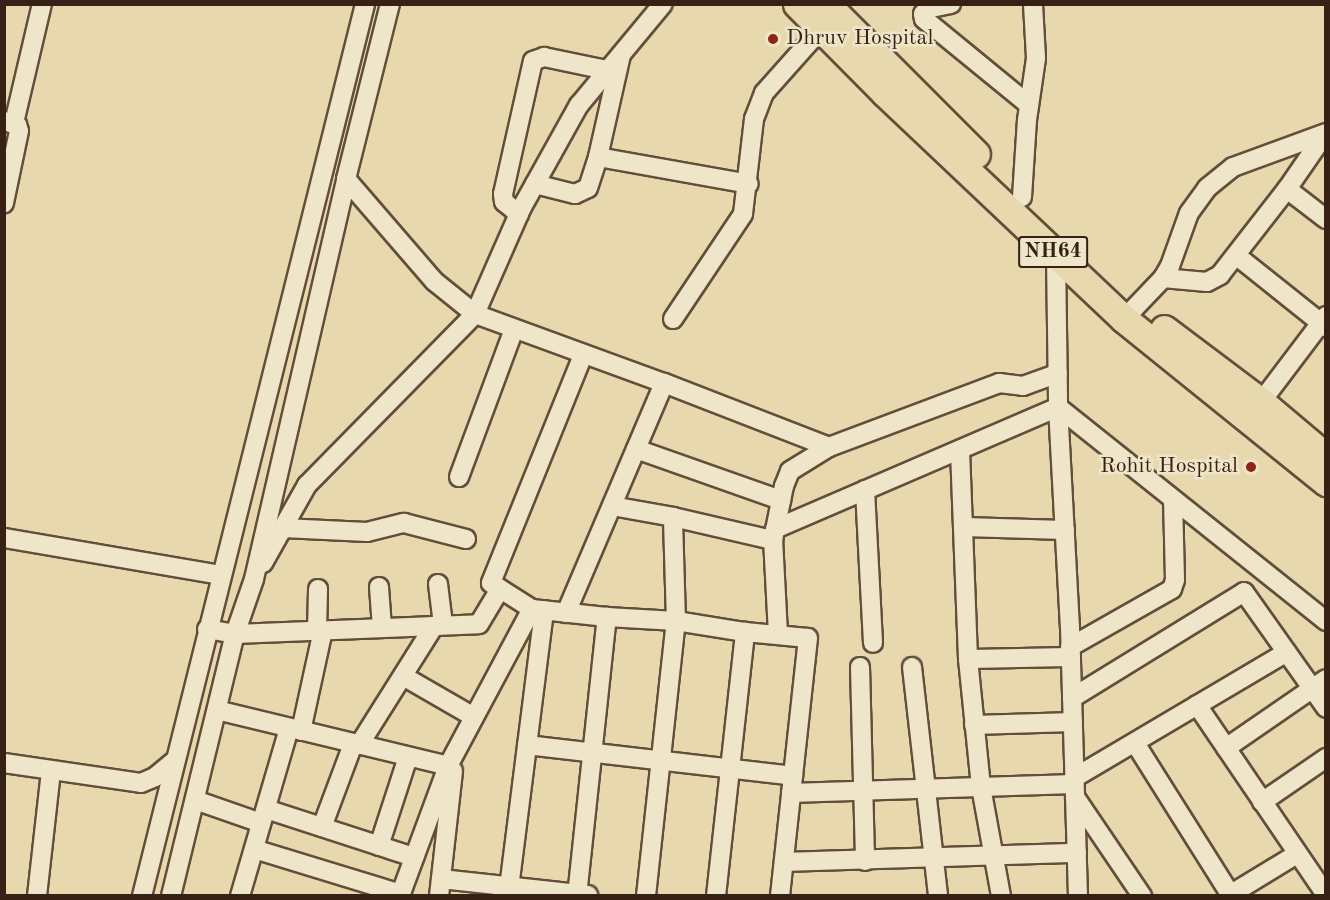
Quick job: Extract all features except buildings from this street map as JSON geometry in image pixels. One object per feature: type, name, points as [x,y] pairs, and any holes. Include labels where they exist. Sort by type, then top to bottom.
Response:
[{"type":"main road","name":"NH64","points":[[797,4],[824,17],[897,77],[1022,198],[1129,313],[1261,402],[1326,457]]},
{"type":"main road","name":"NH64","points":[[824,17],[1056,256],[1129,313],[1326,482]]},
{"type":"street","points":[[4,204],[19,135],[19,128],[9,122],[42,4]]},
{"type":"street","points":[[142,896],[220,575],[366,4]]},
{"type":"street","points":[[171,896],[235,634],[254,579],[346,179],[390,4]]},
{"type":"street","points":[[254,579],[306,485],[475,314],[519,214],[579,105],[663,4]]},
{"type":"street","points":[[951,4],[931,8],[923,14],[924,19],[1029,105]]},
{"type":"street","points":[[1022,198],[1029,105],[1036,58],[1032,4]]},
{"type":"street","points":[[674,319],[739,222],[749,184],[754,119],[764,93],[824,17]]},
{"type":"street","points":[[535,184],[570,193],[584,191],[590,182],[598,157],[621,53]]},
{"type":"street","points":[[519,214],[504,202],[503,194],[533,61],[544,57],[606,70]]},
{"type":"street","points":[[1163,278],[1214,280],[1237,256],[1325,134]]},
{"type":"street","points":[[1129,313],[1163,278],[1170,266],[1189,213],[1207,188],[1233,167],[1325,134]]},
{"type":"street","points":[[598,157],[749,184]]},
{"type":"street","points":[[346,179],[434,281],[475,314],[664,383],[829,447]]},
{"type":"street","points":[[1287,189],[1326,219]]},
{"type":"street","points":[[1056,256],[1058,407],[1071,652],[1078,896]]},
{"type":"street","points":[[1237,256],[1324,322],[1261,402]]},
{"type":"street","points":[[459,477],[514,329]]},
{"type":"street","points":[[584,355],[491,583],[538,610],[676,621],[745,632],[808,638],[780,896]]},
{"type":"street","points":[[778,634],[774,534],[790,471],[829,447],[999,383],[1023,387],[1058,373]]},
{"type":"street","points":[[566,613],[664,383]]},
{"type":"street","points":[[612,506],[774,534],[865,490],[1058,407]]},
{"type":"street","points":[[1058,407],[1326,621]]},
{"type":"street","points":[[636,449],[781,500]]},
{"type":"street","points":[[960,450],[968,659],[974,725],[981,787],[1001,896]]},
{"type":"street","points":[[865,490],[873,643]]},
{"type":"street","points":[[968,659],[1071,652],[1172,589],[1174,580],[1173,500]]},
{"type":"street","points":[[646,896],[676,621],[673,517]]},
{"type":"street","points":[[283,528],[367,532],[404,523],[466,539]]},
{"type":"street","points":[[964,527],[1065,530]]},
{"type":"street","points":[[7,543],[220,575]]},
{"type":"street","points":[[322,827],[356,744],[439,626],[438,584]]},
{"type":"street","points":[[379,587],[382,628]]},
{"type":"street","points":[[240,896],[264,816],[295,730],[320,630],[318,589]]},
{"type":"street","points":[[207,628],[235,634],[479,624],[500,589]]},
{"type":"street","points":[[1072,698],[1242,592],[1248,593],[1287,652],[1319,683],[1326,708]]},
{"type":"street","points":[[254,849],[401,895],[452,759],[474,717],[538,610]]},
{"type":"street","points":[[509,891],[527,745],[538,610]]},
{"type":"street","points":[[452,759],[440,887],[581,895],[592,753],[607,617]]},
{"type":"street","points":[[716,896],[745,632]]},
{"type":"street","points":[[527,745],[730,769],[792,784],[863,791],[1074,786],[1135,743],[1287,652]]},
{"type":"street","points":[[860,667],[865,861]]},
{"type":"street","points":[[912,667],[938,896]]},
{"type":"street","points":[[403,676],[474,717]]},
{"type":"street","points":[[1226,748],[1319,683]]},
{"type":"street","points":[[1197,705],[1297,854],[1319,870],[1326,895]]},
{"type":"street","points":[[217,710],[408,757],[452,759]]},
{"type":"street","points":[[974,725],[1072,722]]},
{"type":"street","points":[[1135,743],[1234,894],[1297,854]]},
{"type":"street","points":[[379,846],[408,757]]},
{"type":"street","points":[[1262,802],[1326,758]]},
{"type":"street","points":[[4,763],[141,783],[155,777],[175,760]]},
{"type":"street","points":[[37,896],[51,771]]},
{"type":"street","points":[[1074,786],[1142,896]]},
{"type":"street","points":[[195,800],[322,827],[414,857]]},
{"type":"street","points":[[784,862],[1077,853]]},
{"type":"place","name":"Dhruv Hospital","points":[[773,39]]},
{"type":"place","name":"Rohit Hospital","points":[[1251,467]]}]
